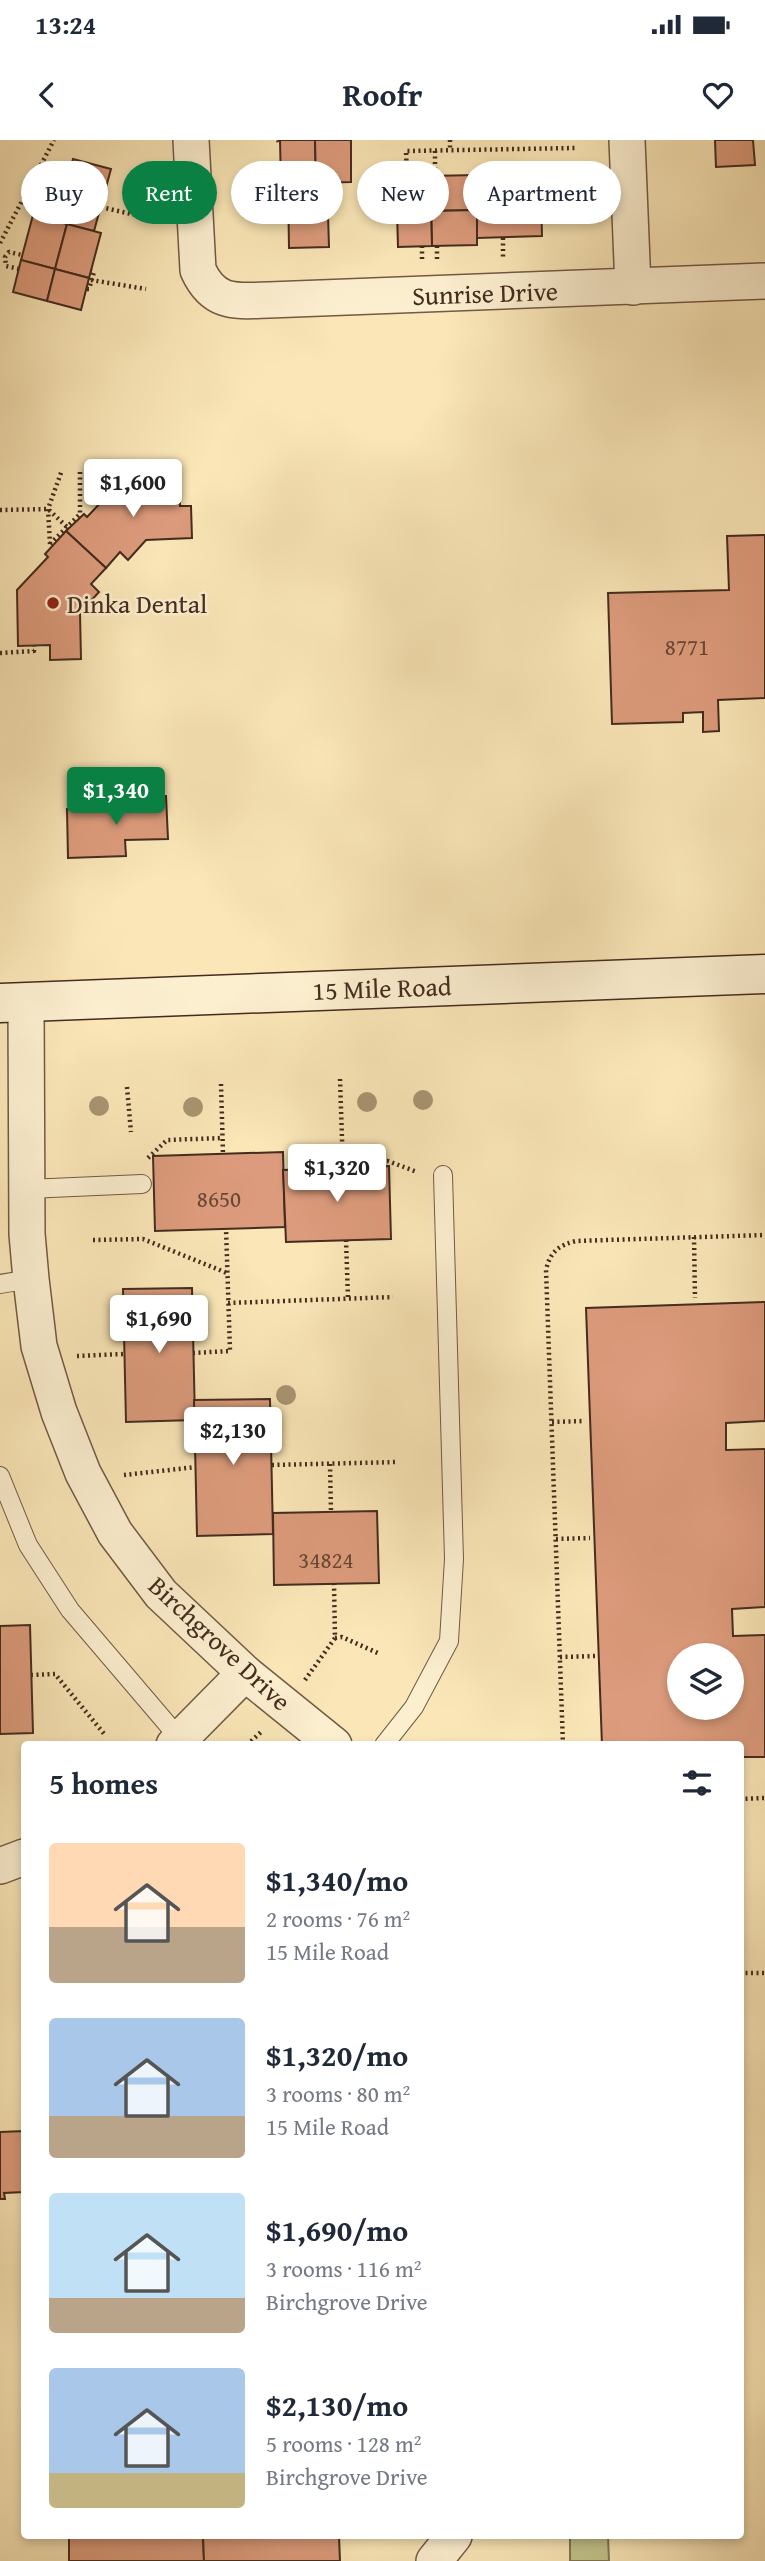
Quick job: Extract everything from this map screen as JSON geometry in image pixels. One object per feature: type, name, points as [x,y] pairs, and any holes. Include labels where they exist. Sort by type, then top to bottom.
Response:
[{"type":"main road","name":"15 Mile Road","points":[[13,1003],[765,974]]},
{"type":"street","name":"Sunrise Drive","points":[[191,140],[198,270],[209,289],[226,300],[765,281]]},
{"type":"street","points":[[627,140],[633,287]]},
{"type":"street","name":"Birchgrove Drive","points":[[13,1003],[28,1189],[27,1234],[15,1282],[83,1474],[115,1533],[161,1594],[245,1673],[329,1741]]},
{"type":"street","points":[[178,1741],[245,1673]]},
{"type":"street","points":[[0,1866],[21,1858]]},
{"type":"street","points":[[435,2561],[452,2539]]},
{"type":"lane","points":[[387,1741],[414,1707],[449,1641],[454,1559],[434,1175]]},
{"type":"lane","points":[[28,1189],[142,1185]]},
{"type":"lane","points":[[0,1476],[28,1545],[70,1610],[176,1741]]},
{"type":"path","points":[[0,243],[54,140]]},
{"type":"path","points":[[450,140],[450,150]]},
{"type":"path","points":[[406,161],[406,151],[575,148]]},
{"type":"path","points":[[435,151],[435,161]]},
{"type":"path","points":[[19,269],[6,266],[3,257],[9,252],[22,256]]},
{"type":"path","points":[[87,289],[94,272],[91,271]]},
{"type":"path","points":[[92,280],[146,289]]},
{"type":"path","points":[[62,470],[48,509],[51,545],[80,514],[80,469]]},
{"type":"path","points":[[0,510],[48,509],[67,527]]},
{"type":"path","points":[[0,653],[34,652],[34,646]]},
{"type":"path","points":[[340,1079],[343,1168]]},
{"type":"path","points":[[221,1084],[223,1154]]},
{"type":"path","points":[[127,1087],[131,1132]]},
{"type":"path","points":[[146,1160],[167,1140],[223,1138]]},
{"type":"path","points":[[343,1160],[388,1161],[434,1175]]},
{"type":"path","points":[[193,1353],[230,1351],[226,1229]]},
{"type":"path","points":[[563,1741],[546,1270],[553,1252],[563,1244],[576,1241],[765,1235]]},
{"type":"path","points":[[694,1237],[695,1298]]},
{"type":"path","points":[[93,1240],[143,1239],[227,1273]]},
{"type":"path","points":[[346,1240],[348,1298]]},
{"type":"path","points":[[228,1303],[393,1297]]},
{"type":"path","points":[[77,1356],[124,1354]]},
{"type":"path","points":[[552,1422],[585,1421]]},
{"type":"path","points":[[272,1465],[398,1462]]},
{"type":"path","points":[[330,1464],[331,1512]]},
{"type":"path","points":[[122,1475],[196,1467]]},
{"type":"path","points":[[556,1539],[590,1538]]},
{"type":"path","points":[[298,1689],[335,1638],[334,1584]]},
{"type":"path","points":[[335,1638],[342,1637],[380,1654]]},
{"type":"path","points":[[560,1657],[596,1656]]},
{"type":"path","points":[[31,1675],[55,1674],[105,1735]]},
{"type":"path","points":[[744,1799],[765,1798]]},
{"type":"path","points":[[744,1973],[765,1973]]},
{"type":"green space","points":[[570,2539],[608,2539],[609,2561],[570,2561]]},
{"type":"building","points":[[280,140],[315,140],[315,161],[280,161]]},
{"type":"building","points":[[315,140],[351,140],[351,182],[343,182],[343,161],[315,161]]},
{"type":"building","points":[[715,140],[753,140],[755,165],[716,167]]},
{"type":"building","points":[[463,175],[463,210],[449,211],[449,176]]},
{"type":"building","points":[[463,210],[463,224],[477,224],[477,245],[432,246],[431,224],[449,224],[449,211]]},
{"type":"building","points":[[31,224],[67,224],[55,269],[21,260]]},
{"type":"building","points":[[64,224],[96,224],[94,231]]},
{"type":"building","points":[[67,224],[101,233],[89,278],[55,269]]},
{"type":"building","points":[[289,224],[328,224],[329,247],[289,248]]},
{"type":"building","points":[[397,224],[431,224],[432,246],[398,247]]},
{"type":"building","points":[[477,224],[542,224],[542,236],[477,238]]},
{"type":"building","points":[[21,260],[55,269],[47,301],[13,292]]},
{"type":"building","points":[[55,269],[89,278],[81,310],[47,301]]},
{"type":"building","points":[[178,478],[180,506],[191,506],[192,538],[146,540],[128,560],[120,552],[106,568],[66,531],[84,514],[87,517],[123,479]]},
{"type":"building","name":"Dinka Dental","points":[[66,531],[106,568],[91,584],[99,592],[80,613],[81,659],[50,660],[50,645],[18,646],[17,590],[48,557],[45,554]]},
{"type":"building","points":[[765,535],[765,698],[718,700],[719,731],[703,732],[703,712],[683,713],[683,722],[612,724],[608,593],[729,590],[727,536]]},
{"type":"building","points":[[166,796],[168,839],[125,840],[126,856],[68,858],[67,809],[121,807],[121,797]]},
{"type":"building","points":[[283,1152],[285,1227],[155,1231],[153,1156]]},
{"type":"building","points":[[389,1166],[391,1239],[286,1242],[283,1170]]},
{"type":"building","points":[[192,1288],[195,1420],[126,1422],[123,1289]]},
{"type":"building","points":[[765,1302],[765,1421],[726,1423],[726,1450],[765,1449],[765,1607],[732,1609],[733,1636],[765,1635],[765,1757],[744,1757],[744,1741],[602,1741],[586,1308]]},
{"type":"building","points":[[270,1399],[273,1534],[197,1536],[194,1400]]},
{"type":"building","points":[[377,1511],[379,1583],[274,1585],[273,1513]]},
{"type":"building","points":[[30,1625],[33,1733],[0,1734],[0,1626]]},
{"type":"building","points":[[21,2131],[21,2192],[4,2193],[5,2199],[0,2199],[0,2132]]},
{"type":"building","points":[[69,2539],[203,2539],[204,2561],[69,2561]]},
{"type":"building","points":[[203,2539],[339,2539],[340,2561],[204,2561]]},
{"type":"place","name":"Dinka Dental","points":[[53,603]]}]
